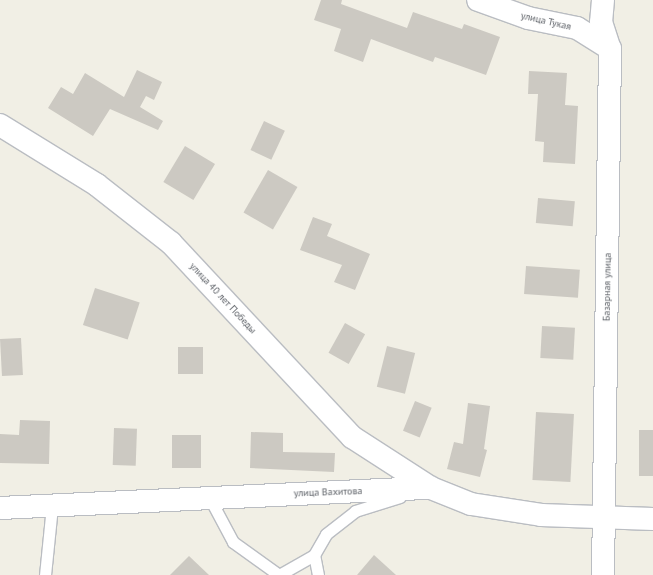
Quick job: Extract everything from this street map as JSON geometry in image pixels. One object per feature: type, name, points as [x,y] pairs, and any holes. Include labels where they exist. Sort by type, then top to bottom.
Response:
[{"type":"street","name":"улица Тукая","points":[[478,0],[528,18],[577,28],[610,49]]},
{"type":"street","name":"Базарная улица","points":[[602,0],[601,22],[610,49],[603,575]]},
{"type":"street","name":"улица 40 лет Победы","points":[[0,125],[97,185],[172,243],[352,437],[431,488]]},
{"type":"street","name":"улица Вахитова","points":[[0,508],[208,497],[431,488],[471,504],[541,515],[653,519]]},
{"type":"lane","points":[[208,497],[233,542],[279,575],[314,556],[326,534],[355,511],[431,488]]},
{"type":"lane","points":[[45,575],[52,506]]},
{"type":"lane","points":[[314,556],[318,575]]},
{"type":"building","points":[[321,0],[342,0],[341,4],[407,28],[413,12],[462,29],[464,24],[500,37],[486,75],[435,57],[433,62],[371,39],[363,62],[334,51],[341,29],[314,20]]},
{"type":"building","points":[[137,70],[162,82],[154,100],[146,96],[140,107],[163,121],[158,130],[110,109],[93,136],[48,108],[61,87],[73,94],[85,73],[124,97]]},
{"type":"building","points":[[529,71],[567,73],[565,105],[578,106],[575,164],[543,162],[544,142],[535,141],[538,94],[528,94]]},
{"type":"building","points":[[264,121],[285,131],[271,160],[250,150]]},
{"type":"building","points":[[185,146],[215,164],[193,200],[163,182]]},
{"type":"building","points":[[268,170],[297,187],[273,229],[244,212]]},
{"type":"building","points":[[538,198],[575,201],[573,226],[536,223]]},
{"type":"building","points":[[313,217],[332,224],[327,236],[370,254],[355,290],[334,282],[342,265],[300,250]]},
{"type":"building","points":[[526,266],[580,270],[578,298],[524,294]]},
{"type":"building","points":[[95,288],[140,303],[128,340],[83,325]]},
{"type":"building","points":[[345,323],[365,334],[349,364],[329,353]]},
{"type":"building","points":[[542,326],[575,328],[573,360],[540,358]]},
{"type":"building","points":[[21,338],[23,375],[2,376],[0,339]]},
{"type":"building","points":[[387,346],[415,353],[405,394],[377,387]]},
{"type":"building","points":[[178,347],[203,347],[203,374],[178,374]]},
{"type":"building","points":[[415,401],[432,408],[420,437],[403,431]]},
{"type":"building","points":[[468,403],[490,406],[484,449],[487,450],[480,477],[447,469],[454,442],[463,444]]},
{"type":"building","points":[[536,412],[574,414],[570,482],[532,480]]},
{"type":"building","points":[[20,420],[50,421],[49,464],[0,463],[0,434],[19,435]]},
{"type":"building","points":[[114,428],[137,429],[136,466],[113,465]]},
{"type":"building","points":[[639,430],[653,430],[653,476],[639,476]]},
{"type":"building","points":[[251,432],[283,433],[283,452],[335,453],[334,472],[250,468]]},
{"type":"building","points":[[172,435],[201,435],[201,468],[172,468]]},
{"type":"building","points":[[374,555],[396,575],[357,575]]},
{"type":"building","points":[[189,556],[209,575],[170,575]]}]
